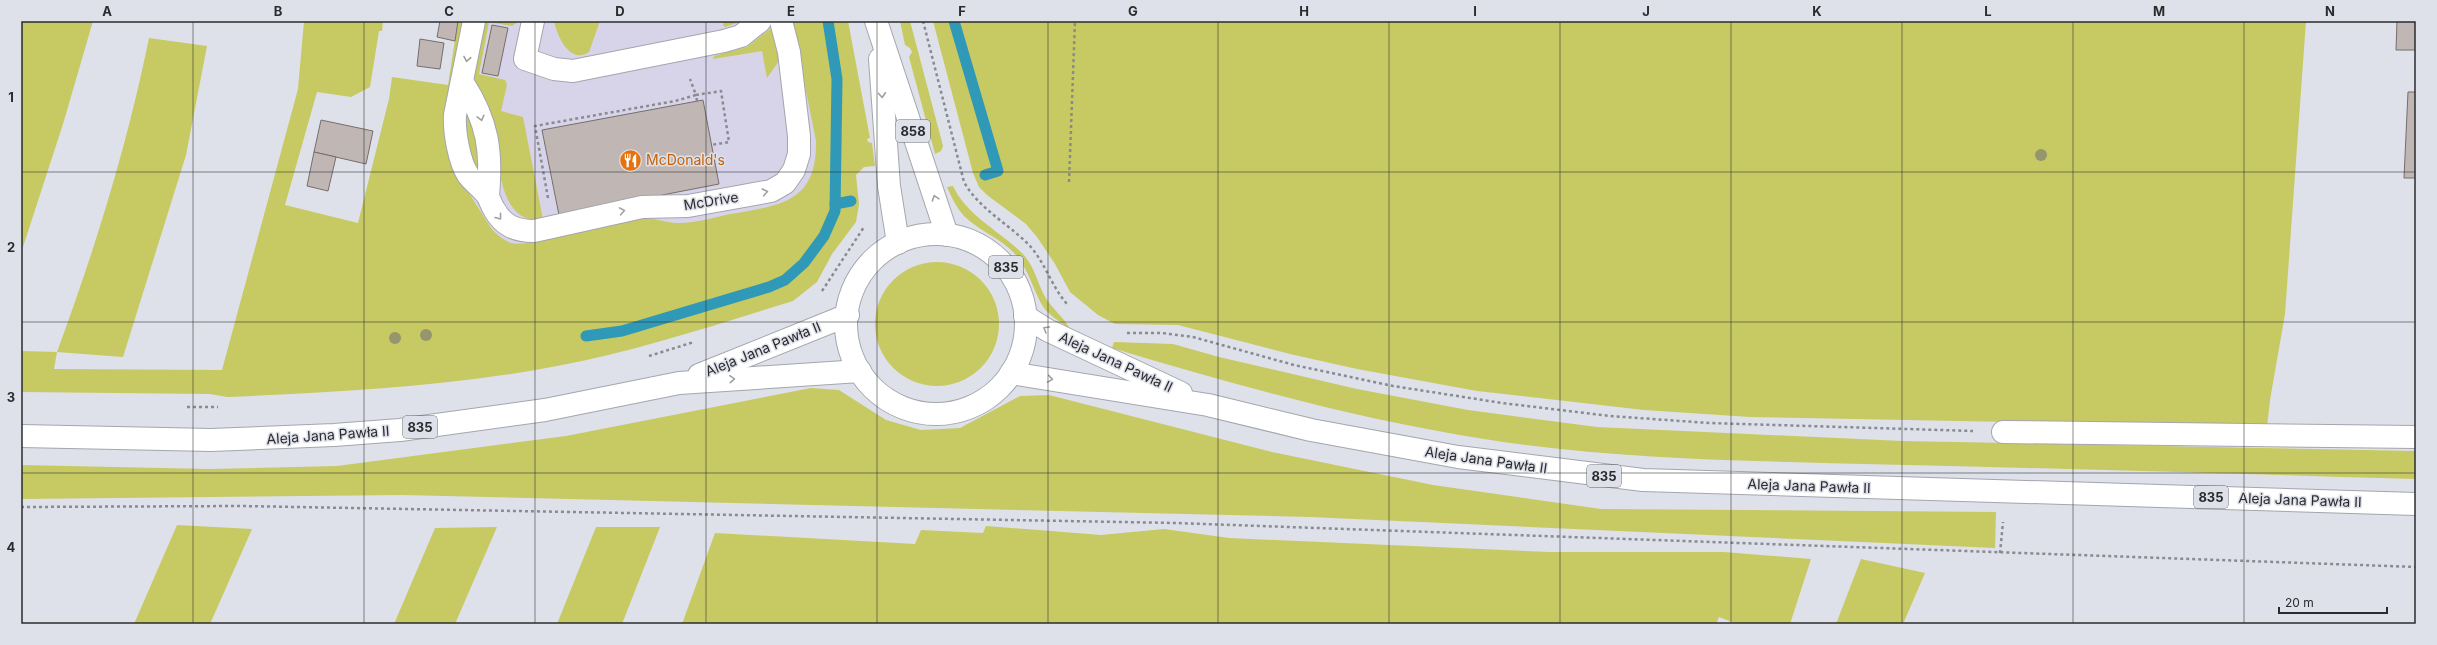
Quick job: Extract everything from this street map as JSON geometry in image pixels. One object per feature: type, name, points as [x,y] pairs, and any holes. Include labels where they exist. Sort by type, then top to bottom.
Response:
[{"type":"main road","name":"McDrive","points":[[474,21],[463,83],[479,109],[490,156],[488,196],[500,219],[509,227],[521,231],[534,231],[642,207],[688,206],[771,191],[785,183],[794,170],[799,154],[799,136],[789,52],[781,21]]},
{"type":"main road","points":[[533,21],[526,58],[554,69],[573,72],[673,50],[724,41],[741,36],[760,21]]},
{"type":"main road","name":"858","points":[[876,25],[947,235]]},
{"type":"main road","name":"858","points":[[876,25],[889,186],[898,243]]},
{"type":"main road","name":"835","points":[[927,235],[947,235],[979,245],[1005,266],[1021,294],[1026,316],[1023,346],[1011,373],[986,399],[964,409],[941,414],[917,412],[895,404],[875,390],[860,371],[849,344],[848,315],[850,302],[860,278],[876,258],[898,243],[927,235]]},
{"type":"main road","name":"Aleja Jana Pawła II","points":[[679,383],[848,315]]},
{"type":"main road","name":"Aleja Jana Pawła II","points":[[1026,316],[1047,330],[1110,361],[1208,404]]},
{"type":"main road","name":"Aleja Jana Pawła II","points":[[21,436],[211,440],[334,435],[400,430],[545,410],[679,383],[860,371]]},
{"type":"main road","name":"Aleja Jana Pawła II","points":[[1011,373],[1208,404],[1311,430],[1451,456],[1643,480],[2416,504]]},
{"type":"main road","points":[[2003,432],[2416,437]]},
{"type":"path","points":[[923,21],[964,182],[978,202],[1014,231],[1033,251],[1043,263],[1061,297],[1074,310]]},
{"type":"path","points":[[1069,182],[1075,21]]},
{"type":"path","points":[[673,50],[675,63],[693,83],[697,101]]},
{"type":"path","points":[[553,226],[535,126],[674,101],[720,91],[729,142],[712,145]]},
{"type":"path","points":[[820,293],[860,235],[867,220]]},
{"type":"path","points":[[1125,333],[1162,333],[1193,336],[1294,364],[1393,386],[1502,403],[1610,416],[1709,423],[2003,432]]},
{"type":"path","points":[[643,358],[699,341]]},
{"type":"path","points":[[212,407],[226,407]]},
{"type":"path","points":[[21,507],[242,506],[1168,523],[2416,567]]},
{"type":"shaded area","points":[[21,21],[93,21],[63,124],[21,253]]},
{"type":"shaded area","points":[[304,21],[383,21],[382,31],[379,31],[370,87],[351,97],[317,92],[285,205],[358,223],[389,99],[392,77],[448,85],[458,21],[464,21],[462,182],[491,228],[500,237],[508,242],[520,244],[553,239],[637,218],[649,218],[675,223],[699,221],[765,208],[792,197],[802,189],[810,177],[815,162],[816,141],[792,21],[848,21],[870,138],[867,139],[868,142],[872,143],[875,166],[864,167],[856,175],[859,204],[856,222],[832,254],[817,282],[793,301],[646,345],[587,360],[475,379],[351,391],[227,397],[210,394],[21,392],[21,351],[57,352],[54,369],[222,370],[298,89]]},
{"type":"shaded area","points":[[458,21],[804,21],[828,165],[813,205],[626,270],[417,231],[443,121]]},
{"type":"shaded area","points":[[484,21],[519,21],[512,26],[489,22],[479,74],[505,80],[507,85],[501,111],[523,117],[543,219],[527,218],[516,211],[508,199],[502,183],[491,117],[477,88],[474,78],[475,57]]},
{"type":"shaded area","points":[[554,21],[600,21],[589,52],[582,55],[576,55],[570,52],[561,40]]},
{"type":"shaded area","points":[[724,21],[742,21],[725,27],[723,25]]},
{"type":"shaded area","points":[[900,21],[910,21],[943,146],[941,151],[935,154],[909,57],[912,52],[910,48],[905,45]]},
{"type":"shaded area","points":[[933,21],[2306,21],[2285,314],[2270,400],[2267,427],[1750,417],[1644,410],[1477,391],[1357,369],[1290,354],[1178,325],[1115,324],[1098,315],[1070,292],[1055,264],[1037,237],[1026,224],[987,195],[979,187],[973,173]]},
{"type":"shaded area","points":[[770,29],[777,38],[779,61],[767,78],[762,51],[713,59],[714,56],[747,47]]},
{"type":"shaded area","points":[[149,38],[207,46],[186,155],[123,357],[57,352],[109,197],[131,118]]},
{"type":"shaded area","points":[[468,110],[482,160],[478,172],[472,162],[464,117]]},
{"type":"shaded area","points":[[953,186],[959,197],[975,215],[1023,254],[1033,269],[1047,300],[1070,329],[1053,317],[1044,308],[1028,274],[1015,254],[1003,243],[976,226],[961,213],[947,187]]},
{"type":"shaded area","points":[[937,262],[961,267],[981,280],[994,300],[999,324],[994,348],[981,368],[961,381],[937,386],[913,381],[893,368],[880,348],[875,324],[880,300],[893,280],[913,267]]},
{"type":"shaded area","points":[[1114,342],[1173,344],[1219,357],[1357,389],[1468,410],[1597,427],[1902,441],[2416,451],[2416,479],[1748,461],[1589,452],[1484,439],[1390,422],[1296,400],[1204,375],[1112,348]]},
{"type":"shaded area","points":[[811,388],[839,390],[886,420],[921,430],[960,428],[1020,396],[1049,395],[1272,452],[1433,485],[1601,509],[1996,512],[1995,548],[1310,517],[402,495],[21,499],[21,465],[209,469],[337,466],[566,436]]},
{"type":"shaded area","points":[[177,525],[252,529],[210,624],[134,624]]},
{"type":"shaded area","points":[[986,526],[1101,535],[1164,529],[1229,538],[1549,552],[1724,552],[1811,559],[1790,624],[1737,624],[1719,617],[1716,624],[682,624],[715,533],[915,544],[921,530],[983,533]]},
{"type":"shaded area","points":[[497,527],[455,624],[394,624],[435,528]]},
{"type":"shaded area","points":[[596,527],[660,527],[622,624],[557,624]]},
{"type":"shaded area","points":[[1861,559],[1925,573],[1903,624],[1836,624]]},
{"type":"building","points":[[440,21],[458,21],[455,41],[437,37]]},
{"type":"building","points":[[2397,21],[2416,21],[2416,50],[2396,50]]},
{"type":"building","points":[[492,25],[508,28],[498,76],[482,73]]},
{"type":"building","points":[[420,39],[444,43],[440,69],[417,66]]},
{"type":"building","points":[[2408,92],[2416,92],[2416,178],[2404,178]]},
{"type":"building","name":"McDonald's","points":[[703,100],[719,184],[559,215],[542,130]]},
{"type":"building","points":[[321,120],[373,131],[366,164],[314,152]]},
{"type":"building","points":[[314,152],[336,157],[328,191],[307,186]]},
{"type":"waterway","points":[[586,336],[622,331],[769,287],[785,280],[804,263],[824,236],[835,211],[837,79],[828,21]]},
{"type":"waterway","points":[[954,21],[998,171],[985,175]]},
{"type":"waterway","points":[[835,204],[851,201]]},
{"type":"place","name":"McDonald's","points":[[631,160]]}]
